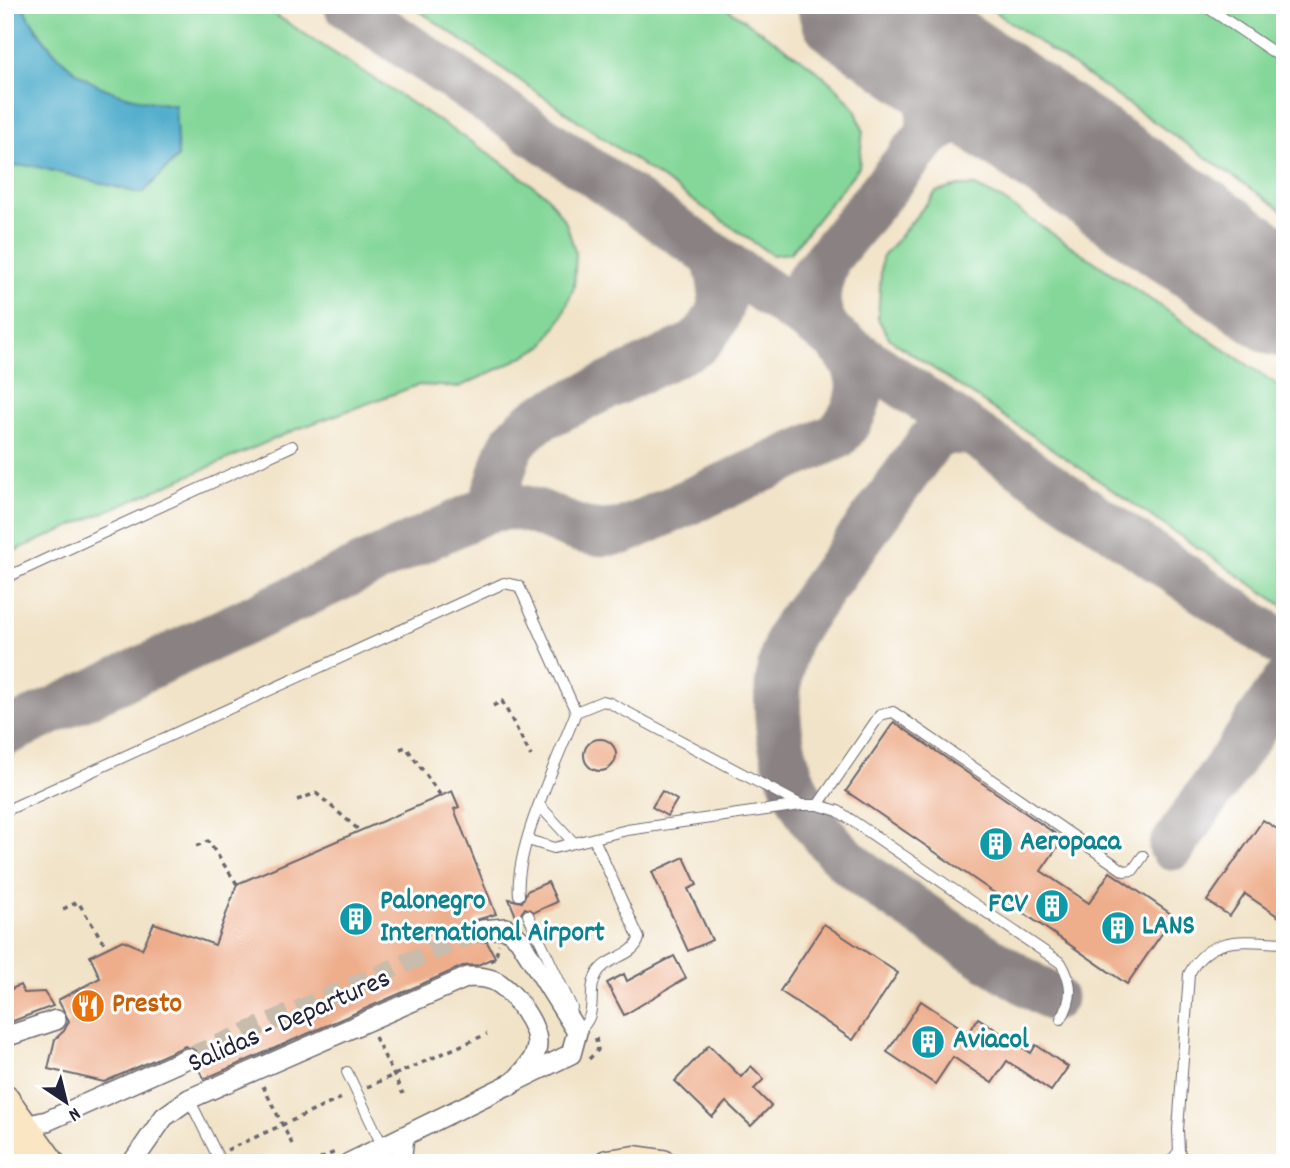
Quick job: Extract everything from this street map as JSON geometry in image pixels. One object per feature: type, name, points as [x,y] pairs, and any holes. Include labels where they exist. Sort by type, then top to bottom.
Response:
[{"type":"street","points":[[346,1155],[383,1147],[564,1060],[575,1047],[577,1032],[519,939],[514,926],[482,930]]},
{"type":"street","name":"Salidas - Departures","points":[[132,1163],[163,1117],[189,1099],[468,977],[490,979],[509,992],[536,1034],[535,1054],[511,1085]]},
{"type":"street","points":[[5,1037],[56,1020]]},
{"type":"street","points":[[15,1129],[47,1121],[190,1057]]},
{"type":"street","points":[[5,1098],[28,1163]]},
{"type":"street","points":[[15,1129],[52,1163]]},
{"type":"street","points":[[150,1163],[152,1132]]},
{"type":"street","points":[[401,1163],[404,1137]]},
{"type":"street","points":[[607,1163],[635,1159],[663,1163]]},
{"type":"lane","points":[[1204,5],[1285,60]]},
{"type":"lane","points":[[5,578],[292,446]]},
{"type":"lane","points":[[5,811],[504,583],[519,586],[576,712],[528,840],[518,880],[519,895]]},
{"type":"lane","points":[[576,712],[603,701],[610,703],[801,805]]},
{"type":"lane","points":[[818,805],[880,715],[893,712],[1124,871],[1133,870],[1143,856]]},
{"type":"lane","points":[[528,840],[554,848],[655,826],[801,805],[818,805],[838,811],[1061,963],[1071,988],[1068,1008],[1061,1019]]},
{"type":"lane","points":[[540,806],[574,844]]},
{"type":"lane","points":[[577,1032],[591,1017],[594,981],[600,969],[635,947],[639,938],[594,839]]},
{"type":"lane","points":[[1184,1163],[1179,1151],[1187,984],[1194,964],[1215,949],[1242,939],[1285,943]]},
{"type":"lane","points":[[347,1072],[383,1147]]},
{"type":"lane","points":[[189,1099],[219,1158]]},
{"type":"lane","points":[[1170,1163],[1179,1151]]},
{"type":"path","points":[[493,706],[502,701],[531,755]]},
{"type":"path","points":[[400,749],[406,747],[441,796]]},
{"type":"path","points":[[297,800],[316,793],[360,831]]},
{"type":"path","points":[[197,846],[208,841],[237,884]]},
{"type":"path","points":[[63,909],[78,902],[107,948]]},
{"type":"path","points":[[495,958],[514,926]]},
{"type":"path","points":[[366,1020],[403,1094]]},
{"type":"path","points":[[198,1163],[219,1158],[283,1125],[487,1034]]},
{"type":"path","points":[[254,1070],[292,1144]]},
{"type":"path","points":[[311,1163],[346,1155]]},
{"type":"green space","points":[[5,5],[260,5],[493,156],[547,196],[566,223],[576,254],[574,287],[562,317],[543,346],[459,387],[418,385],[295,430],[5,555]]},
{"type":"green space","points":[[411,5],[722,5],[810,65],[837,88],[855,109],[863,130],[859,167],[790,253],[772,255]]},
{"type":"green space","points":[[985,5],[1285,5],[1285,212]]},
{"type":"green space","points":[[958,186],[975,186],[998,197],[1285,390],[1285,607],[890,339],[878,319],[882,258],[936,192]]},
{"type":"water","points":[[5,5],[22,5],[51,48],[84,78],[125,96],[175,105],[178,157],[142,194],[34,166],[5,166]]},
{"type":"building","points":[[894,722],[1063,839],[1041,871],[1089,903],[1110,872],[1174,916],[1127,984],[846,791]]},
{"type":"building","points":[[600,739],[611,744],[616,755],[611,766],[600,771],[589,766],[584,755],[589,744]]},
{"type":"building","name":"Palonegro International Airport","points":[[452,791],[459,807],[454,809],[496,914],[476,920],[470,932],[476,941],[487,942],[495,957],[478,965],[463,966],[204,1079],[197,1066],[199,1052],[185,1046],[104,1082],[48,1069],[55,1039],[64,1031],[69,1021],[58,1000],[100,978],[90,956],[123,940],[142,949],[154,923],[215,945],[237,884]]},
{"type":"building","points":[[662,791],[677,800],[667,816],[652,807]]},
{"type":"building","points":[[1263,820],[1285,834],[1285,921],[1245,894],[1230,916],[1207,901]]},
{"type":"building","points":[[684,857],[697,885],[688,889],[712,940],[688,951],[652,872]]},
{"type":"building","points":[[548,882],[557,902],[535,912],[525,908],[517,919],[509,899],[522,902],[527,891]]},
{"type":"building","points":[[824,924],[898,973],[853,1040],[780,991]]},
{"type":"building","points":[[674,956],[686,978],[624,1015],[607,983],[624,974],[627,981]]},
{"type":"building","points":[[20,985],[24,993],[44,992],[53,1006],[5,1024],[5,992]]},
{"type":"building","points":[[921,1001],[969,1033],[978,1018],[1031,1053],[1036,1045],[1068,1067],[1051,1091],[1007,1061],[992,1083],[953,1057],[935,1084],[887,1052]]},
{"type":"building","points":[[709,1045],[741,1077],[751,1066],[764,1079],[754,1089],[771,1106],[751,1126],[726,1102],[712,1117],[675,1081]]},
{"type":"taxiway","points":[[347,5],[1285,646]]},
{"type":"taxiway","points":[[874,17],[902,44],[920,68],[929,95],[929,134],[953,122],[976,117],[1027,121]]},
{"type":"taxiway","points":[[807,283],[929,134]]},
{"type":"taxiway","points":[[5,733],[488,509],[510,448],[527,428],[542,417],[696,344],[706,334],[721,304],[721,283],[714,257]]},
{"type":"taxiway","points":[[488,509],[516,507],[591,532],[623,531],[837,436],[856,406],[859,385],[854,364],[827,329],[819,312],[818,292],[827,259]]},
{"type":"taxiway","points":[[971,432],[945,431],[931,440],[790,634],[778,690],[782,746],[801,800],[816,824],[844,857],[890,894],[1053,998]]},
{"type":"taxiway","points":[[1172,847],[1285,683]]},
{"type":"runway","points":[[857,5],[1285,298]]},
{"type":"tunnel","points":[[191,1056],[482,930]]},
{"type":"place","name":"Aeropaca","points":[[996,844]]},
{"type":"place","name":"FCV","points":[[1052,906]]},
{"type":"place","name":"Palonegro International Airport","points":[[356,919]]},
{"type":"place","name":"LANS","points":[[1118,928]]},
{"type":"place","name":"Presto","points":[[88,1006]]},
{"type":"place","name":"Aviacol","points":[[928,1042]]}]
